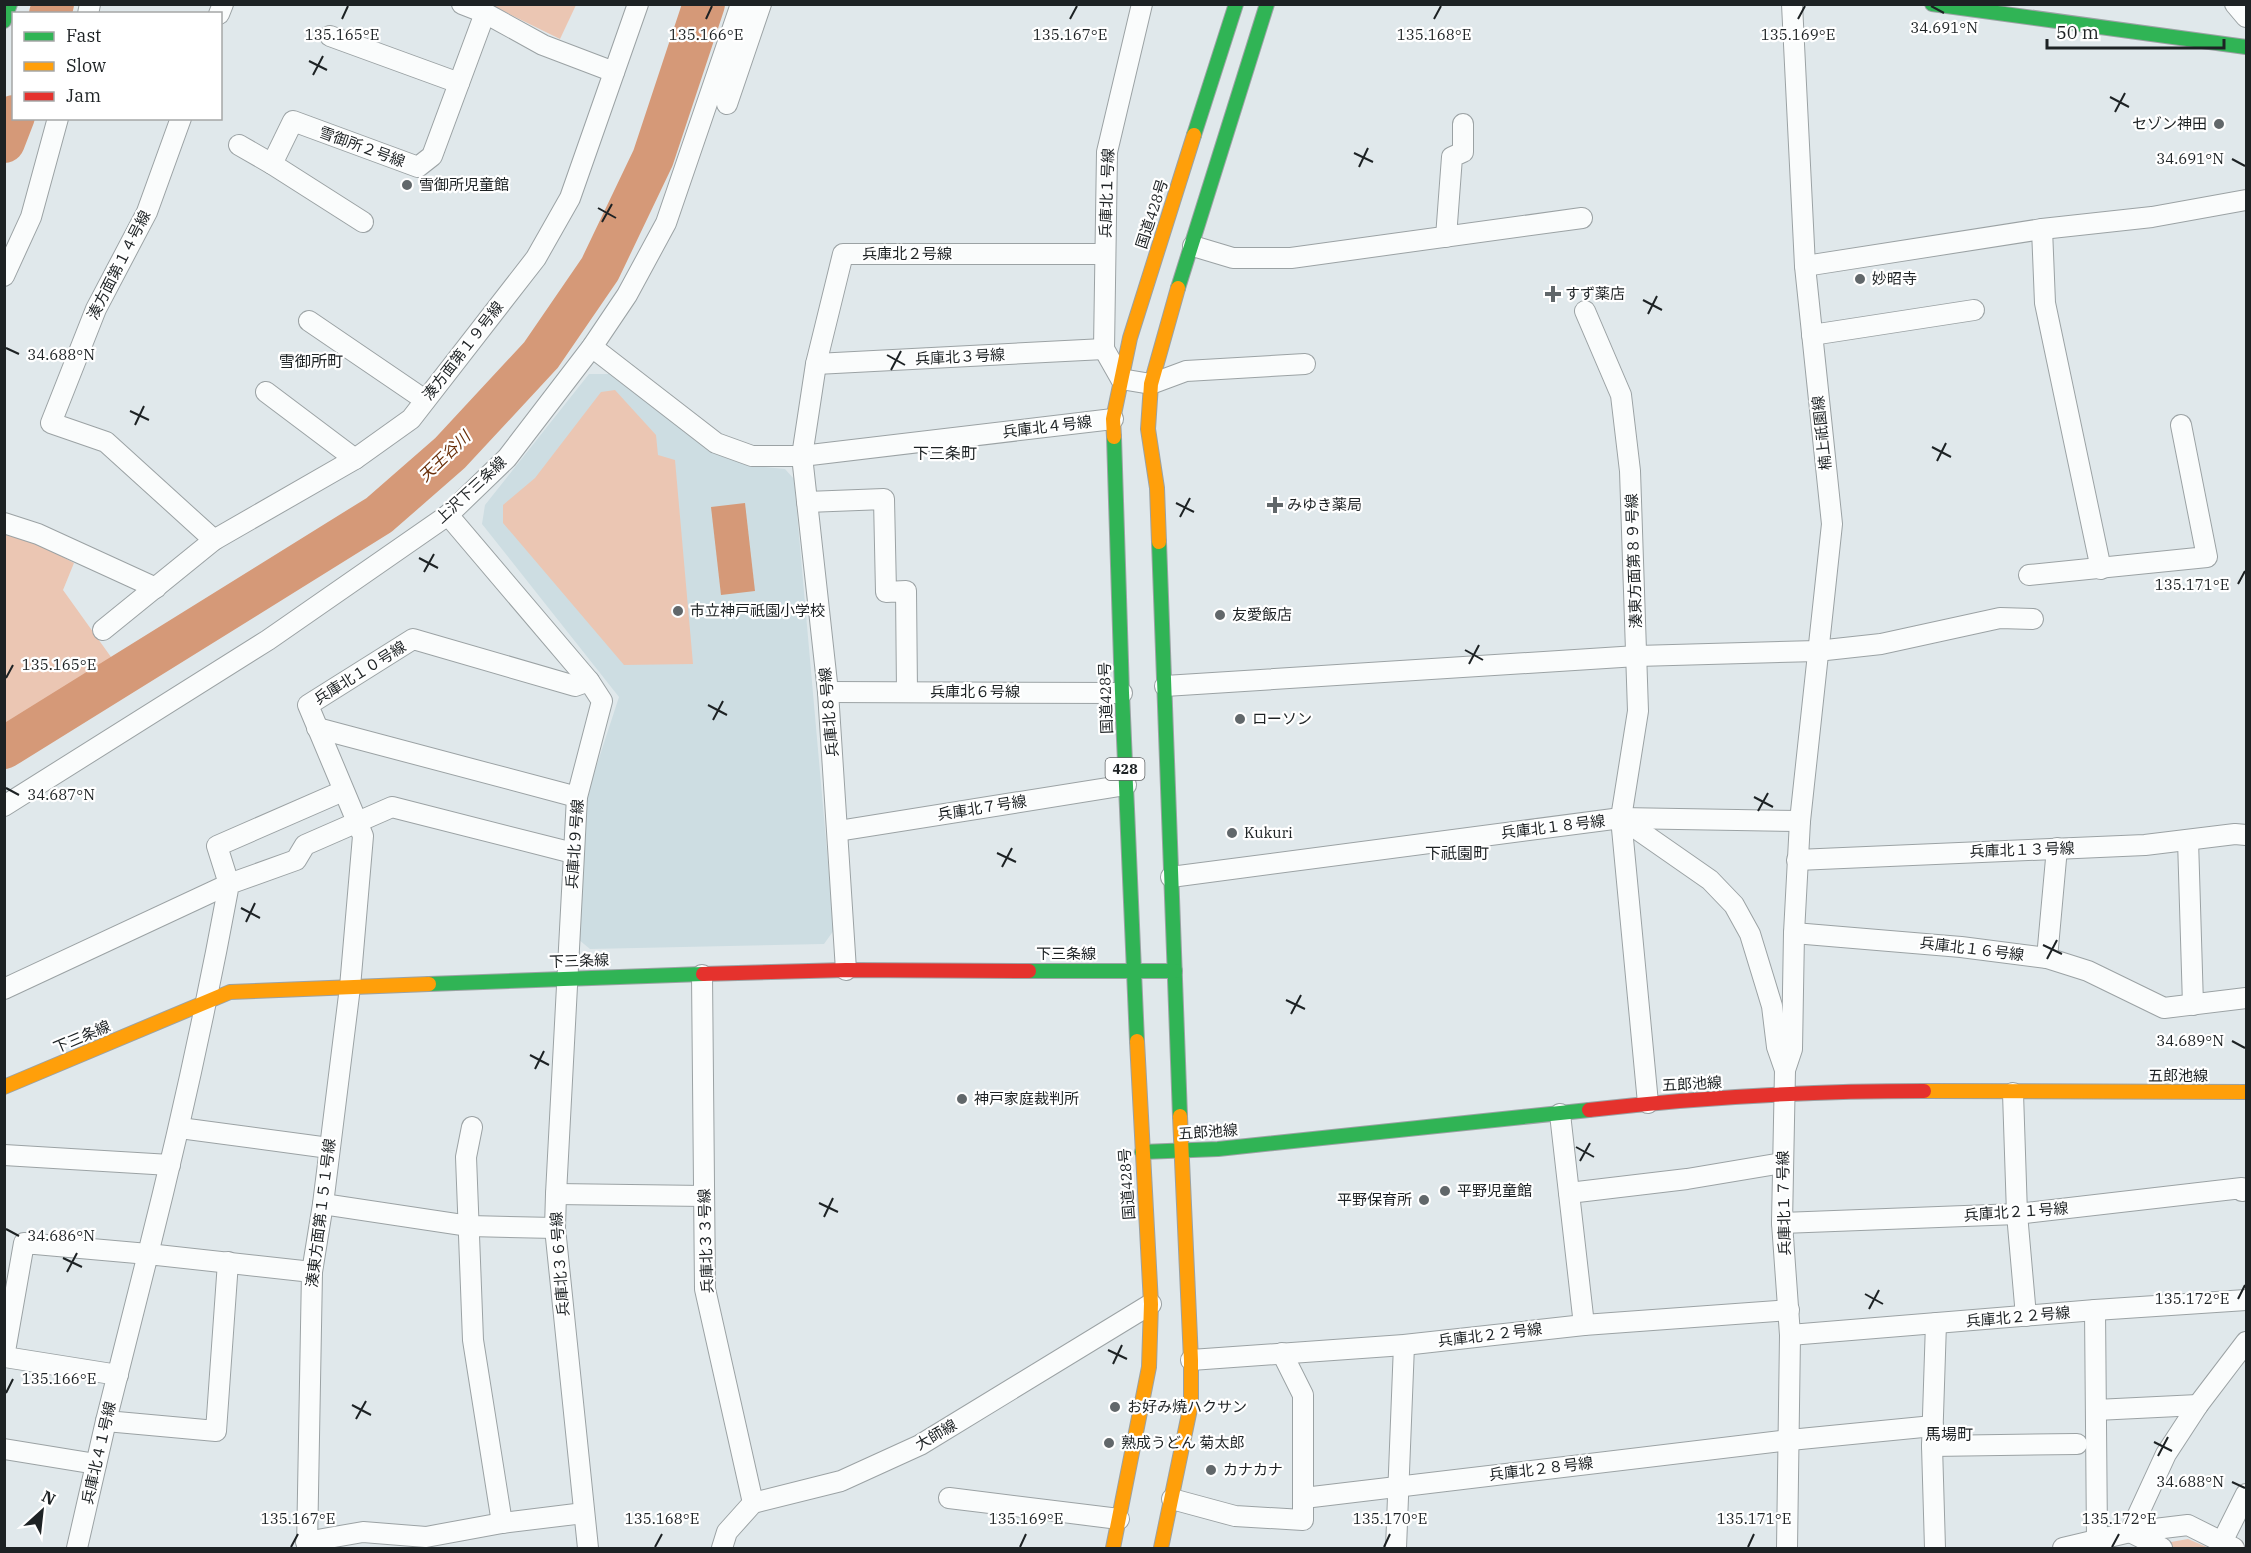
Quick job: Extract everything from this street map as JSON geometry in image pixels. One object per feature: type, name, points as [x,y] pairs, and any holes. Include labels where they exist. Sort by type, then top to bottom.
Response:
[{"type":"main road","points":[[4,21],[10,4]]},
{"type":"main road","name":"国道428号","points":[[1113,1548],[1149,1367],[1151,1304],[1122,693],[1113,419],[1130,338],[1236,4]]},
{"type":"main road","points":[[1161,1548],[1191,1404],[1191,1359],[1157,488],[1148,429],[1151,384],[1160,347],[1267,4]]},
{"type":"main road","points":[[1932,4],[2247,47]]},
{"type":"main road","name":"下三条線","points":[[4,1087],[230,992],[566,978],[846,970],[1175,971]]},
{"type":"main road","name":"五郎池線","points":[[1142,1152],[1218,1149],[1648,1103],[1836,1091],[2247,1092]]},
{"type":"street","points":[[462,4],[485,13],[543,45],[614,72]]},
{"type":"street","name":"湊方面第１９号線","points":[[103,630],[214,540],[355,459],[411,418],[536,258],[570,198],[638,4]]},
{"type":"street","name":"上沢下三条線","points":[[4,806],[268,640],[448,515],[507,458],[592,347],[627,295],[666,223],[741,4]]},
{"type":"street","points":[[727,104],[761,4]]},
{"type":"street","name":"兵庫北１号線","points":[[1104,349],[1107,152],[1142,4]]},
{"type":"street","name":"楠上祇園線","points":[[1792,4],[1805,266],[1832,524],[1797,860]]},
{"type":"street","points":[[2235,4],[2247,17]]},
{"type":"street","name":"雪御所２号線","points":[[272,164],[293,121],[418,167],[432,156],[485,13]]},
{"type":"street","points":[[330,36],[459,83]]},
{"type":"street","points":[[4,276],[31,217],[57,120]]},
{"type":"street","name":"湊方面第１４号線","points":[[180,120],[147,212],[96,309],[51,423],[106,442],[214,540]]},
{"type":"street","points":[[1446,237],[1452,157],[1463,152],[1463,124]]},
{"type":"street","points":[[239,145],[363,222]]},
{"type":"street","points":[[1805,266],[2042,229],[2152,217],[2247,200]]},
{"type":"street","points":[[1193,246],[1233,258],[1291,258],[1582,218]]},
{"type":"street","points":[[2042,229],[2045,303],[2101,568]]},
{"type":"street","name":"兵庫北２号線","points":[[802,456],[816,364],[843,254],[1105,254]]},
{"type":"street","points":[[1812,335],[1974,310]]},
{"type":"street","name":"湊東方面第８９号線","points":[[1586,311],[1621,395],[1630,471],[1638,711],[1622,818],[1648,1103]]},
{"type":"street","points":[[309,321],[426,400]]},
{"type":"street","name":"兵庫北４号線","points":[[592,347],[717,443],[752,456],[802,456],[1113,419]]},
{"type":"street","points":[[1104,349],[1121,379],[1151,384],[1186,371],[1305,364]]},
{"type":"street","name":"兵庫北３号線","points":[[816,364],[1104,349]]},
{"type":"street","points":[[266,392],[355,459]]},
{"type":"street","points":[[2029,575],[2207,557],[2181,426]]},
{"type":"street","name":"兵庫北８号線","points":[[802,456],[828,692],[846,970]]},
{"type":"street","points":[[807,502],[884,499],[886,592],[906,591],[908,692]]},
{"type":"street","name":"兵庫北９号線","points":[[448,515],[589,681],[602,701],[577,797],[566,978]]},
{"type":"street","points":[[4,523],[38,534],[156,588]]},
{"type":"street","points":[[1165,686],[1637,657],[1817,651],[1881,644],[2000,618],[2033,619]]},
{"type":"street","name":"兵庫北１０号線","points":[[350,987],[363,836],[308,705],[413,639],[575,686],[589,681]]},
{"type":"street","name":"兵庫北６号線","points":[[828,692],[1122,693]]},
{"type":"street","points":[[317,728],[577,797]]},
{"type":"street","name":"兵庫北７号線","points":[[838,831],[1126,784]]},
{"type":"street","points":[[229,884],[217,846],[343,790]]},
{"type":"street","points":[[4,989],[229,884],[296,860],[305,846],[392,807],[573,853]]},
{"type":"street","points":[[1622,818],[1800,821]]},
{"type":"street","name":"兵庫北１８号線","points":[[1172,877],[1622,818],[1710,880],[1734,905],[1750,934],[1767,990],[1777,1047],[1785,1070]]},
{"type":"street","name":"兵庫北１３号線","points":[[1797,860],[2145,844],[2247,835]]},
{"type":"street","points":[[2188,840],[2193,1005]]},
{"type":"street","points":[[2046,958],[2057,848]]},
{"type":"street","name":"兵庫北１７号線","points":[[1787,1548],[1790,1335],[1782,1223],[1782,1164],[1785,1070],[1792,1049],[1797,860]]},
{"type":"street","name":"兵庫北４１号線","points":[[77,1548],[106,1421],[180,1128],[207,1003],[229,884]]},
{"type":"street","name":"兵庫北１６号線","points":[[1794,933],[1961,947],[2046,958],[2088,971],[2164,1008],[2247,998]]},
{"type":"street","name":"兵庫北３３号線","points":[[702,975],[705,1289],[753,1503]]},
{"type":"street","name":"兵庫北３６号線","points":[[566,978],[555,1228],[588,1548]]},
{"type":"street","name":"湊東方面第１５１号線","points":[[307,1545],[312,1272],[324,1204],[350,987]]},
{"type":"street","points":[[2013,1093],[2017,1214],[2026,1316]]},
{"type":"street","points":[[1560,1114],[1584,1324]]},
{"type":"street","points":[[472,1127],[466,1157],[473,1340],[502,1523]]},
{"type":"street","points":[[180,1128],[329,1148]]},
{"type":"street","points":[[4,1155],[170,1165]]},
{"type":"street","points":[[1569,1193],[1687,1179],[1782,1164]]},
{"type":"street","name":"兵庫北２１号線","points":[[1782,1223],[2017,1214],[2242,1188],[2242,1191],[2247,1190]]},
{"type":"street","points":[[556,1194],[704,1196]]},
{"type":"street","points":[[324,1204],[469,1226],[555,1228]]},
{"type":"street","points":[[118,1375],[5,1357],[24,1243],[312,1272]]},
{"type":"street","points":[[106,1421],[216,1431],[228,1262]]},
{"type":"street","name":"兵庫北２２号線","points":[[1790,1335],[2247,1300]]},
{"type":"street","name":"大師線","points":[[753,1503],[841,1481],[920,1445],[1151,1304]]},
{"type":"street","name":"兵庫北２２号線","points":[[1191,1359],[1404,1345],[1584,1324],[1789,1310]]},
{"type":"street","points":[[2096,1310],[2097,1539]]},
{"type":"street","points":[[1935,1548],[1932,1446],[1936,1323]]},
{"type":"street","points":[[2130,1532],[2166,1454],[2198,1405],[2240,1362],[2247,1342]]},
{"type":"street","points":[[1396,1548],[1404,1345]]},
{"type":"street","points":[[1172,1499],[1235,1516],[1304,1520],[1303,1395],[1282,1353]]},
{"type":"street","points":[[2096,1410],[2198,1405]]},
{"type":"street","name":"兵庫北２８号線","points":[[1304,1498],[1790,1440],[1933,1426]]},
{"type":"street","points":[[1932,1446],[2078,1443]]},
{"type":"street","points":[[4,1449],[96,1464]]},
{"type":"street","points":[[2063,1548],[2130,1532],[2188,1524],[2228,1545],[2247,1494]]},
{"type":"street","points":[[949,1498],[1119,1519]]},
{"type":"street","points":[[722,1548],[727,1532],[753,1503]]},
{"type":"street","points":[[307,1545],[363,1532],[426,1537],[502,1523],[584,1513]]},
{"type":"street","points":[[2130,1532],[2162,1548]]},
{"type":"shaded area","points":[[491,5],[576,5],[560,39]]},
{"type":"shaded area","name":"市立神戸祇園小学校","points":[[589,374],[609,374],[712,453],[753,466],[785,469],[794,479],[834,930],[824,944],[590,949],[578,939],[585,801],[619,697],[482,524],[485,505]]},
{"type":"shaded area","points":[[615,390],[656,435],[658,455],[675,460],[693,664],[624,665],[503,523],[503,505],[535,478],[601,392]]},
{"type":"shaded area","points":[[745,503],[755,591],[721,595],[711,507]]},
{"type":"shaded area","points":[[5,533],[35,542],[74,563],[63,590],[116,664],[5,736]]},
{"type":"shaded area","points":[[2188,1539],[2209,1548],[2137,1548]]},
{"type":"waterway","points":[[51,12],[53,4]]},
{"type":"waterway","name":"天王谷川","points":[[4,748],[379,515],[450,453],[541,355],[600,269],[653,158],[704,4]]},
{"type":"waterway","points":[[4,142],[12,120]]},
{"type":"traffic: fast","points":[[4,21],[10,4]]},
{"type":"traffic: fast","points":[[1194,135],[1236,4]]},
{"type":"traffic: fast","points":[[1178,288],[1267,4]]},
{"type":"traffic: fast","points":[[1932,4],[2246,47]]},
{"type":"traffic: fast","points":[[1114,437],[1137,1041]]},
{"type":"traffic: fast","points":[[1159,542],[1180,1116]]},
{"type":"traffic: fast","points":[[1029,971],[1175,971]]},
{"type":"traffic: fast","points":[[429,984],[703,974]]},
{"type":"traffic: fast","points":[[1142,1152],[1218,1149],[1589,1110]]},
{"type":"traffic: slow","points":[[1114,437],[1113,419],[1130,338],[1194,135]]},
{"type":"traffic: slow","points":[[1159,542],[1157,488],[1148,429],[1151,384],[1178,288]]},
{"type":"traffic: slow","points":[[4,1087],[230,992],[429,984]]},
{"type":"traffic: slow","points":[[1113,1548],[1149,1367],[1151,1304],[1137,1041]]},
{"type":"traffic: slow","points":[[1924,1091],[2246,1092]]},
{"type":"traffic: slow","points":[[1161,1548],[1191,1404],[1180,1116]]},
{"type":"traffic: jam","points":[[703,974],[846,970],[1029,971]]},
{"type":"traffic: jam","points":[[1589,1110],[1756,1096],[1924,1091]]},
{"type":"place","name":"セゾン神田","points":[[2219,124]]},
{"type":"place","name":"雪御所児童館","points":[[407,185]]},
{"type":"place","name":"妙昭寺","points":[[1860,279]]},
{"type":"place","name":"すず薬店","points":[[1553,294]]},
{"type":"place","name":"みゆき薬局","points":[[1275,505]]},
{"type":"place","name":"市立神戸祇園小学校","points":[[678,611]]},
{"type":"place","name":"友愛飯店","points":[[1220,615]]},
{"type":"place","name":"ローソン","points":[[1240,719]]},
{"type":"place","name":"Kukuri","points":[[1232,833]]},
{"type":"place","name":"神戸家庭裁判所","points":[[962,1099]]},
{"type":"place","name":"平野児童館","points":[[1445,1191]]},
{"type":"place","name":"平野保育所","points":[[1424,1200]]},
{"type":"place","name":"お好み焼ハクサン","points":[[1115,1407]]},
{"type":"place","name":"熟成うどん 菊太郎","points":[[1109,1443]]},
{"type":"place","name":"カナカナ","points":[[1211,1470]]},
{"type":"district","name":"雪御所町","points":[[311,361]]},
{"type":"district","name":"下三条町","points":[[945,453]]},
{"type":"district","name":"下祇園町","points":[[1457,853]]},
{"type":"district","name":"馬場町","points":[[1949,1434]]}]
